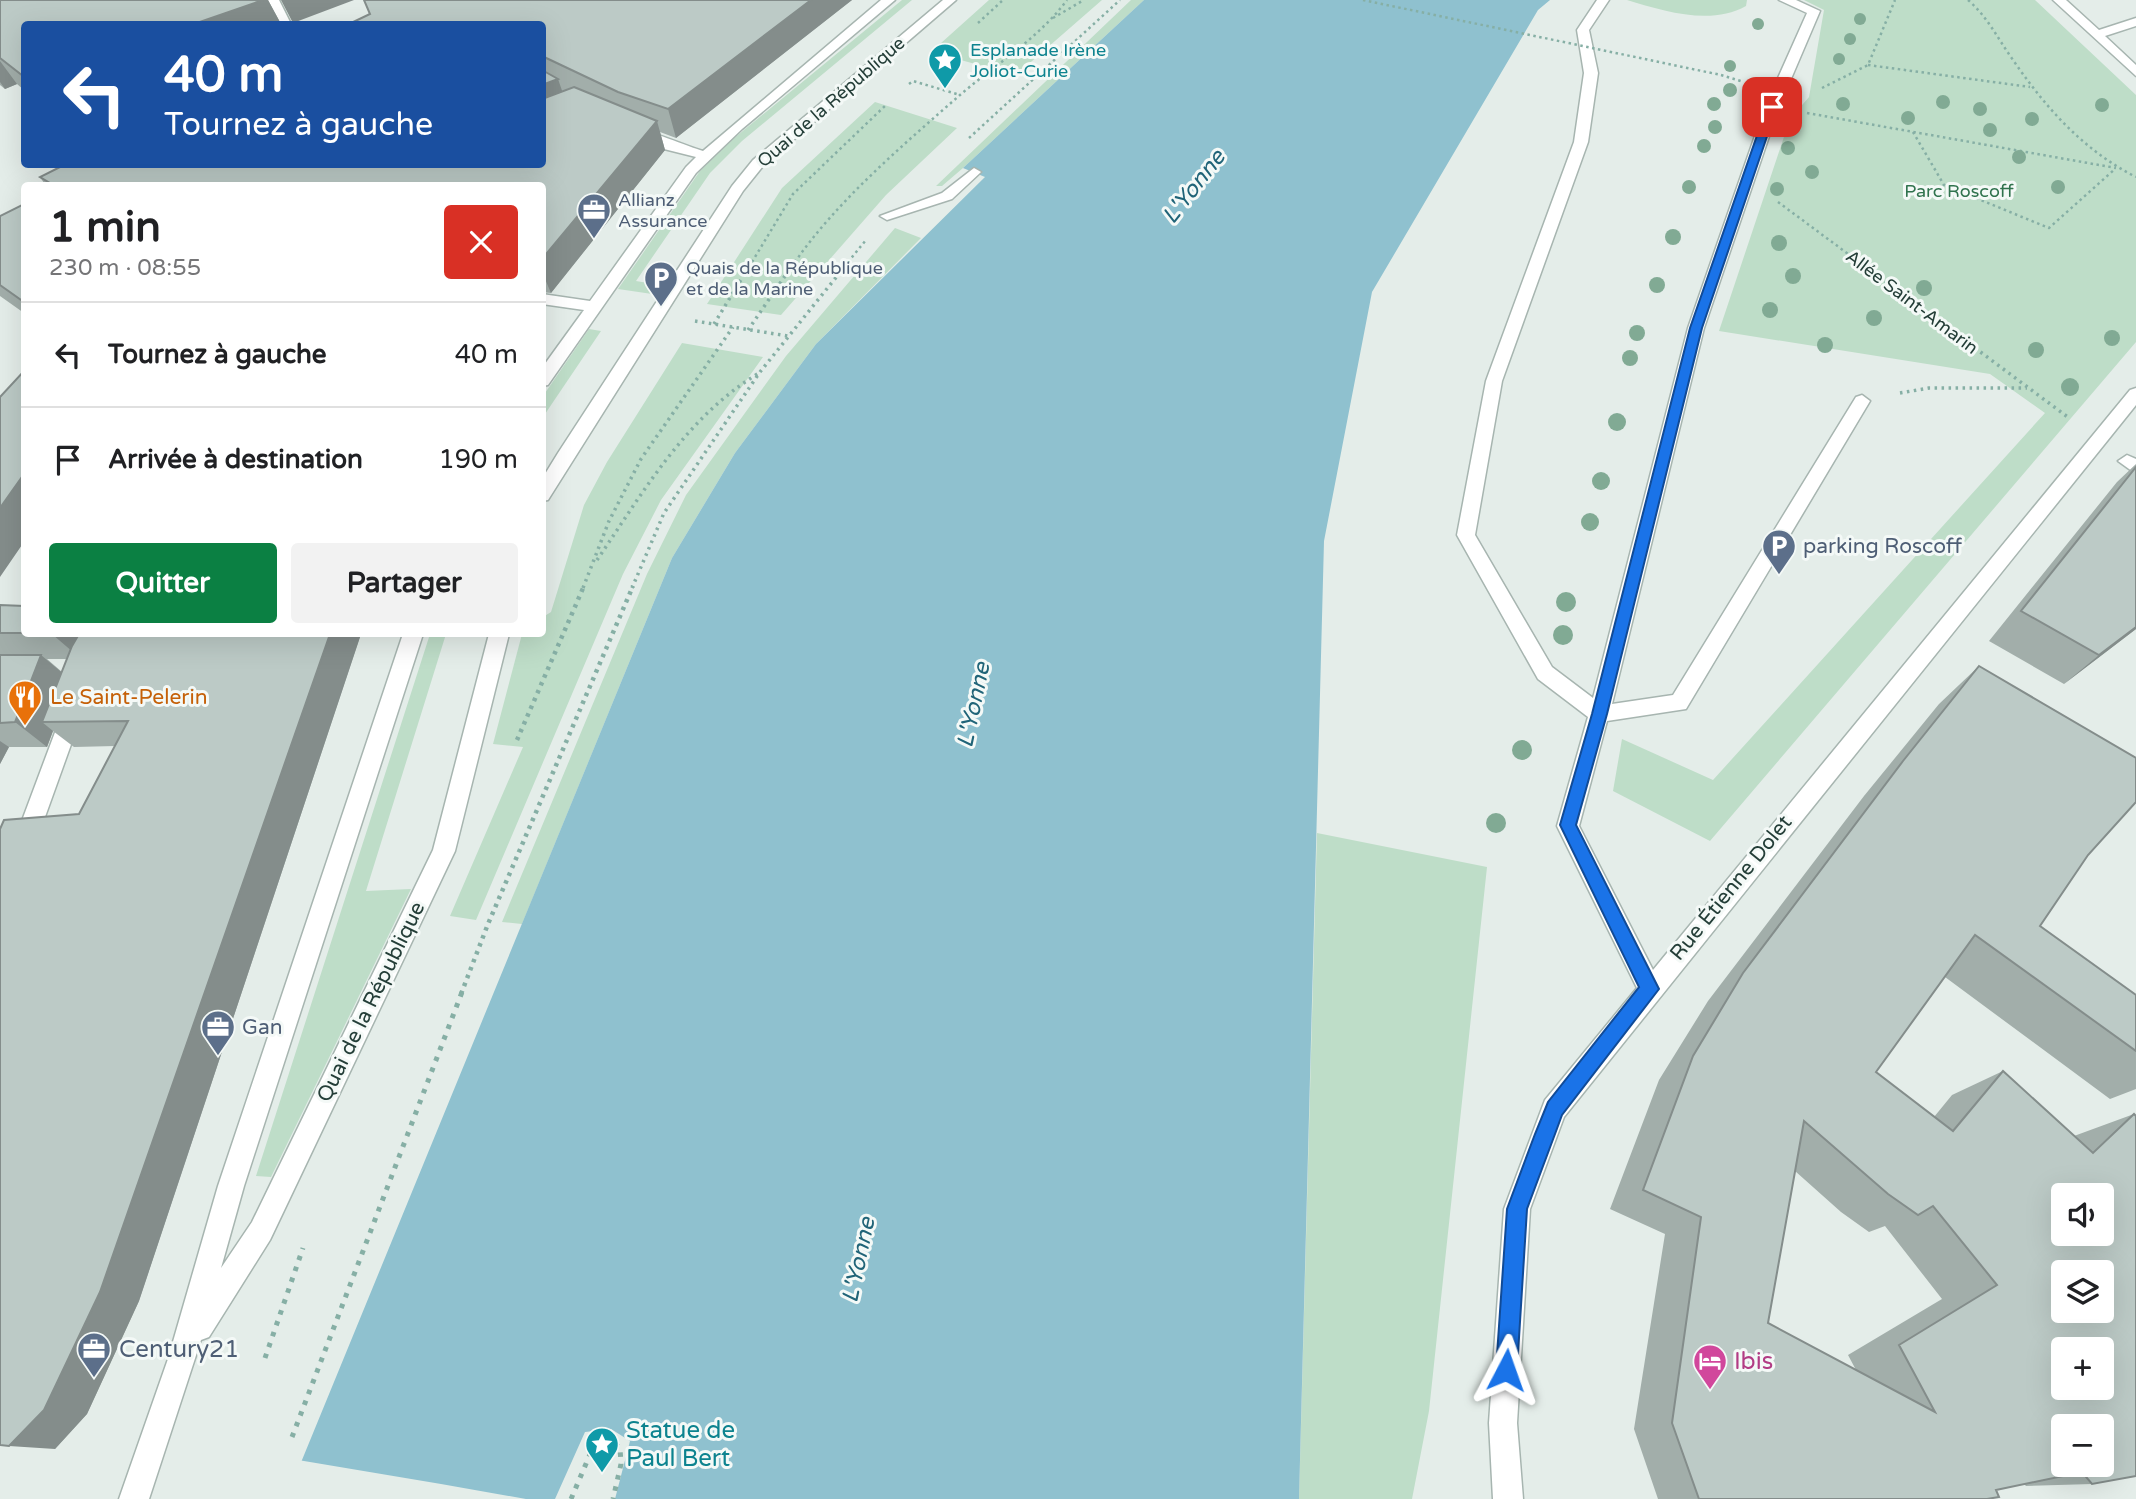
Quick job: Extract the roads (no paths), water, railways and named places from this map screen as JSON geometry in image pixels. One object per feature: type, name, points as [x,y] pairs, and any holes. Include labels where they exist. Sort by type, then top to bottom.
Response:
[{"type":"street","points":[[273,0],[284,21]]},
{"type":"street","name":"Quai de la République","points":[[546,375],[704,155],[889,0]]},
{"type":"street","name":"Quai de la République","points":[[546,488],[737,189],[758,163],[950,0]]},
{"type":"street","points":[[1603,0],[1583,30],[1591,72],[1581,142],[1494,381],[1466,535],[1545,673],[1599,714],[1679,703],[1862,401]]},
{"type":"street","points":[[1650,989],[1568,825],[1599,714],[1696,328],[1776,99],[1814,11],[1787,1]]},
{"type":"street","points":[[2064,4],[2136,72]]},
{"type":"street","points":[[2097,35],[2136,22]]},
{"type":"street","points":[[625,127],[669,146],[704,155]]},
{"type":"street","points":[[887,216],[947,195],[974,172]]},
{"type":"street","points":[[546,300],[594,307]]},
{"type":"street","name":"Rue Étienne Dolet","points":[[1508,1499],[1503,1423],[1517,1209],[1554,1109],[2136,394]]},
{"type":"street","name":"Quai de la République","points":[[134,1499],[186,1346],[231,1186],[412,637]]},
{"type":"street","name":"Quai de la République","points":[[186,1346],[261,1231],[444,851],[498,637]]},
{"type":"street","points":[[20,856],[80,695]]},
{"type":"water","name":"L'Yonne","points":[[1144,0],[1550,0],[1538,10],[1372,292],[1324,541],[1299,1499],[286,1499],[672,558],[735,453],[816,344],[985,177],[963,168]]},
{"type":"place","name":"Esplanade Irène Joliot-Curie","points":[[945,90]]},
{"type":"place","name":"Allianz Assurance","points":[[594,240]]},
{"type":"place","name":"Quais de la République et de la Marine","points":[[661,308]]},
{"type":"place","name":"parking Roscoff","points":[[1779,576]]},
{"type":"place","name":"Le Saint-Pelerin","points":[[25,727]]},
{"type":"place","name":"Gan","points":[[218,1057]]},
{"type":"place","name":"Century21","points":[[94,1379]]},
{"type":"place","name":"Ibis","points":[[1710,1391]]},
{"type":"place","name":"Statue de Paul Bert","points":[[602,1474]]},
{"type":"park label","name":"Parc Roscoff","points":[[1959,191]]}]
